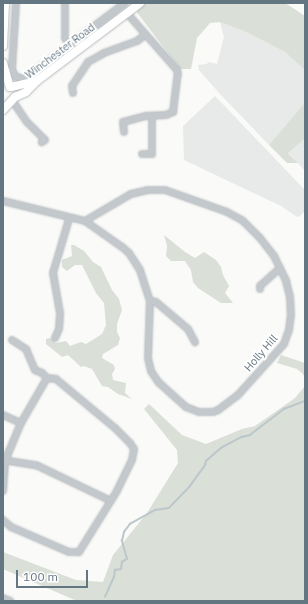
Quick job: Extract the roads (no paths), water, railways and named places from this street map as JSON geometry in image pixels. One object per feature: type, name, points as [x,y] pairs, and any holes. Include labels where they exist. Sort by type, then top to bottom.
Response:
[{"type":"main road","points":[[3,46],[5,3]]},
{"type":"main road","name":"Winchester Road","points":[[3,110],[10,100],[26,92],[38,80],[140,3]]},
{"type":"main road","points":[[3,63],[8,87],[15,90],[10,100]]},
{"type":"main road","name":"Winchester Road","points":[[8,87],[38,80]]},
{"type":"street","name":"Winchester Road","points":[[16,3],[12,69],[18,78],[28,78],[101,20],[125,3]]},
{"type":"street","points":[[65,3],[65,38],[70,46]]},
{"type":"street","points":[[124,132],[123,122],[152,116],[166,116],[173,112],[178,74],[177,70],[127,13]]},
{"type":"street","name":"Winchester Road","points":[[101,20],[108,28]]},
{"type":"street","points":[[73,93],[72,86],[88,62],[104,52],[137,41],[145,35]]},
{"type":"street","points":[[10,100],[27,122],[45,140]]},
{"type":"street","points":[[142,154],[152,154],[152,116]]},
{"type":"street","name":"Holly Hill","points":[[3,201],[85,221],[129,253],[140,270],[150,301],[148,358],[151,371],[159,383],[186,407],[199,412],[213,412],[230,403],[272,358],[287,338],[290,321],[290,297],[280,268],[266,245],[243,221],[227,212],[173,191],[148,190],[131,194],[91,219],[85,221]]},
{"type":"street","points":[[55,338],[59,329],[60,313],[53,273],[69,218]]},
{"type":"street","points":[[260,289],[260,286],[280,268]]},
{"type":"street","points":[[150,301],[156,302],[188,329],[195,342]]},
{"type":"street","points":[[3,520],[11,527],[69,552],[76,553],[82,549],[111,501],[132,460],[134,453],[132,446],[115,428],[56,379],[47,378],[42,373],[34,372],[28,352],[15,344]]},
{"type":"street","points":[[3,491],[4,460],[22,423],[47,378]]},
{"type":"street","points":[[3,415],[22,423]]},
{"type":"street","points":[[4,460],[36,465],[111,501]]},
{"type":"street","points":[[3,598],[10,601]]},
{"type":"waterway","points":[[105,597],[114,577],[115,570],[121,569],[122,562],[127,559],[122,541],[124,532],[130,524],[155,510],[169,508],[190,486],[205,465],[206,461],[221,448],[242,437],[250,435],[284,409],[305,401]]}]
